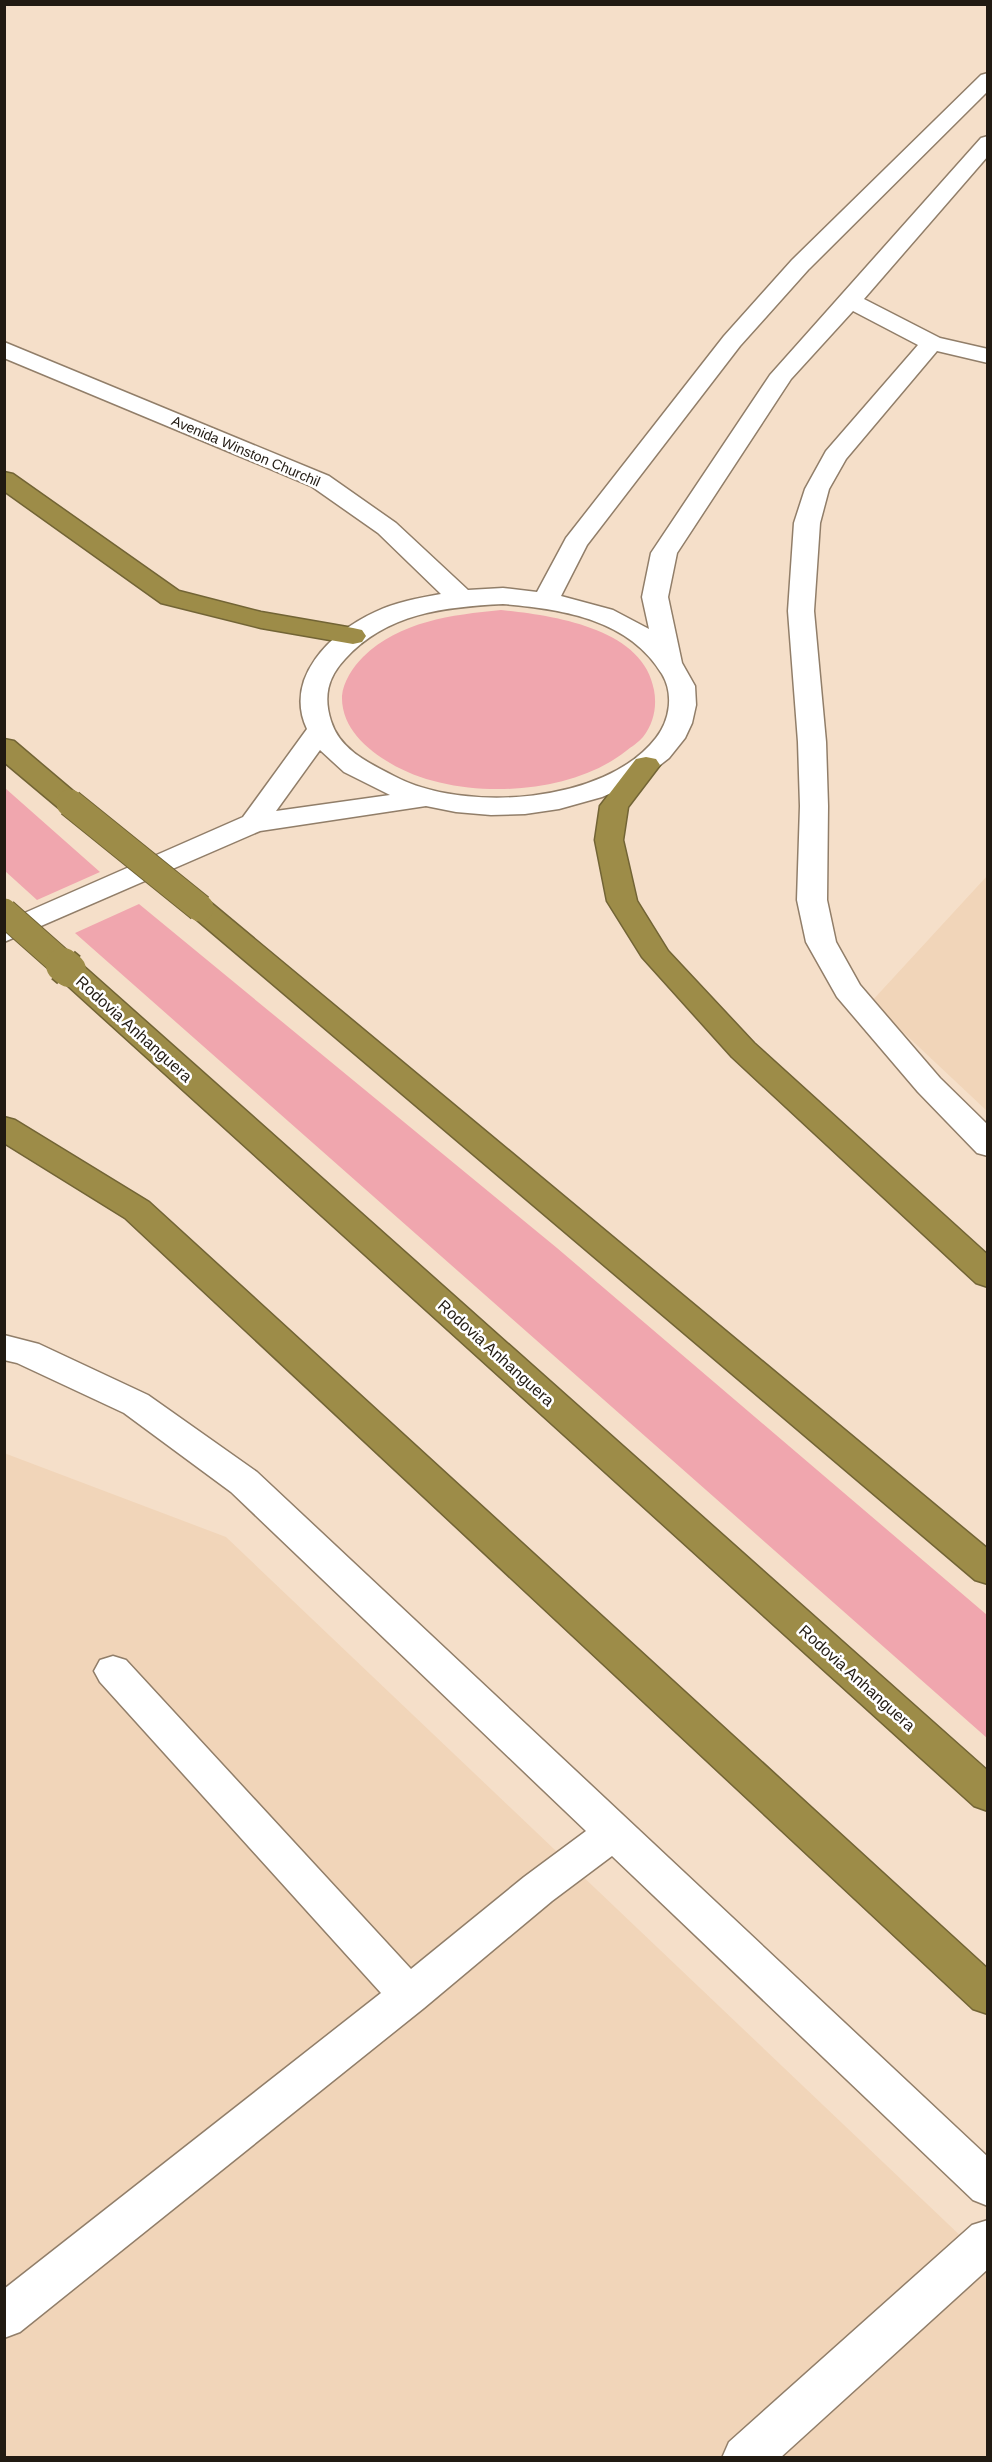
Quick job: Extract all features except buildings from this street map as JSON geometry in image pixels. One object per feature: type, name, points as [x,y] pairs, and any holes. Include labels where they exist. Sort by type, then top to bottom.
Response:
[{"type":"highway","points":[[4,479],[170,597],[261,620],[353,636]]},
{"type":"highway","points":[[4,747],[200,908],[987,1570]]},
{"type":"highway","points":[[646,765],[614,806],[609,840],[622,901],[657,957],[743,1050],[987,1275]]},
{"type":"highway","name":"Rodovia Anhanguera","points":[[4,912],[987,1795]]},
{"type":"highway","points":[[4,1128],[137,1210],[987,1996]]},
{"type":"street","points":[[546,599],[575,543],[732,341],[800,265],[987,79]]},
{"type":"street","points":[[670,662],[641,633],[598,612],[546,599],[503,596],[461,598],[420,606],[384,619],[353,636],[324,665],[312,698],[320,731],[343,759],[380,783],[427,799],[486,806],[547,803],[602,788],[646,765],[670,741],[682,715],[682,688],[670,662],[655,597],[664,553],[782,375],[850,301],[987,142]]},
{"type":"street","points":[[850,301],[932,342],[987,356]]},
{"type":"street","points":[[932,342],[835,456],[817,489],[807,523],[801,611],[812,742],[814,806],[812,900],[821,942],[848,990],[929,1085],[987,1145]]},
{"type":"street","name":"Avenida Winston Churchil","points":[[4,349],[320,481],[387,528],[461,598]]},
{"type":"street","points":[[253,823],[320,731]]},
{"type":"street","points":[[4,933],[253,823],[427,799]]},
{"type":"street","points":[[4,1347],[27,1353],[136,1404],[244,1482],[987,2186]]},
{"type":"street","points":[[113,1671],[409,1995]]},
{"type":"street","points":[[4,2317],[409,1995],[538,1889],[614,1832]]},
{"type":"street","points":[[745,2457],[987,2240]]},
{"type":"shaded area","points":[[501,610],[569,621],[615,639],[633,652],[647,669],[655,696],[652,720],[641,739],[602,767],[573,778],[509,789],[445,784],[416,775],[390,763],[364,744],[350,727],[342,696],[349,675],[363,657],[393,635],[427,622],[464,614]]},
{"type":"shaded area","points":[[5,788],[100,872],[37,900],[5,871]]},
{"type":"shaded area","points":[[987,876],[987,1111],[871,1002]]},
{"type":"shaded area","points":[[139,904],[557,1248],[987,1615],[987,1738],[75,933]]},
{"type":"shaded area","points":[[4,1453],[226,1537],[987,2261],[987,2457],[5,2457]]}]
